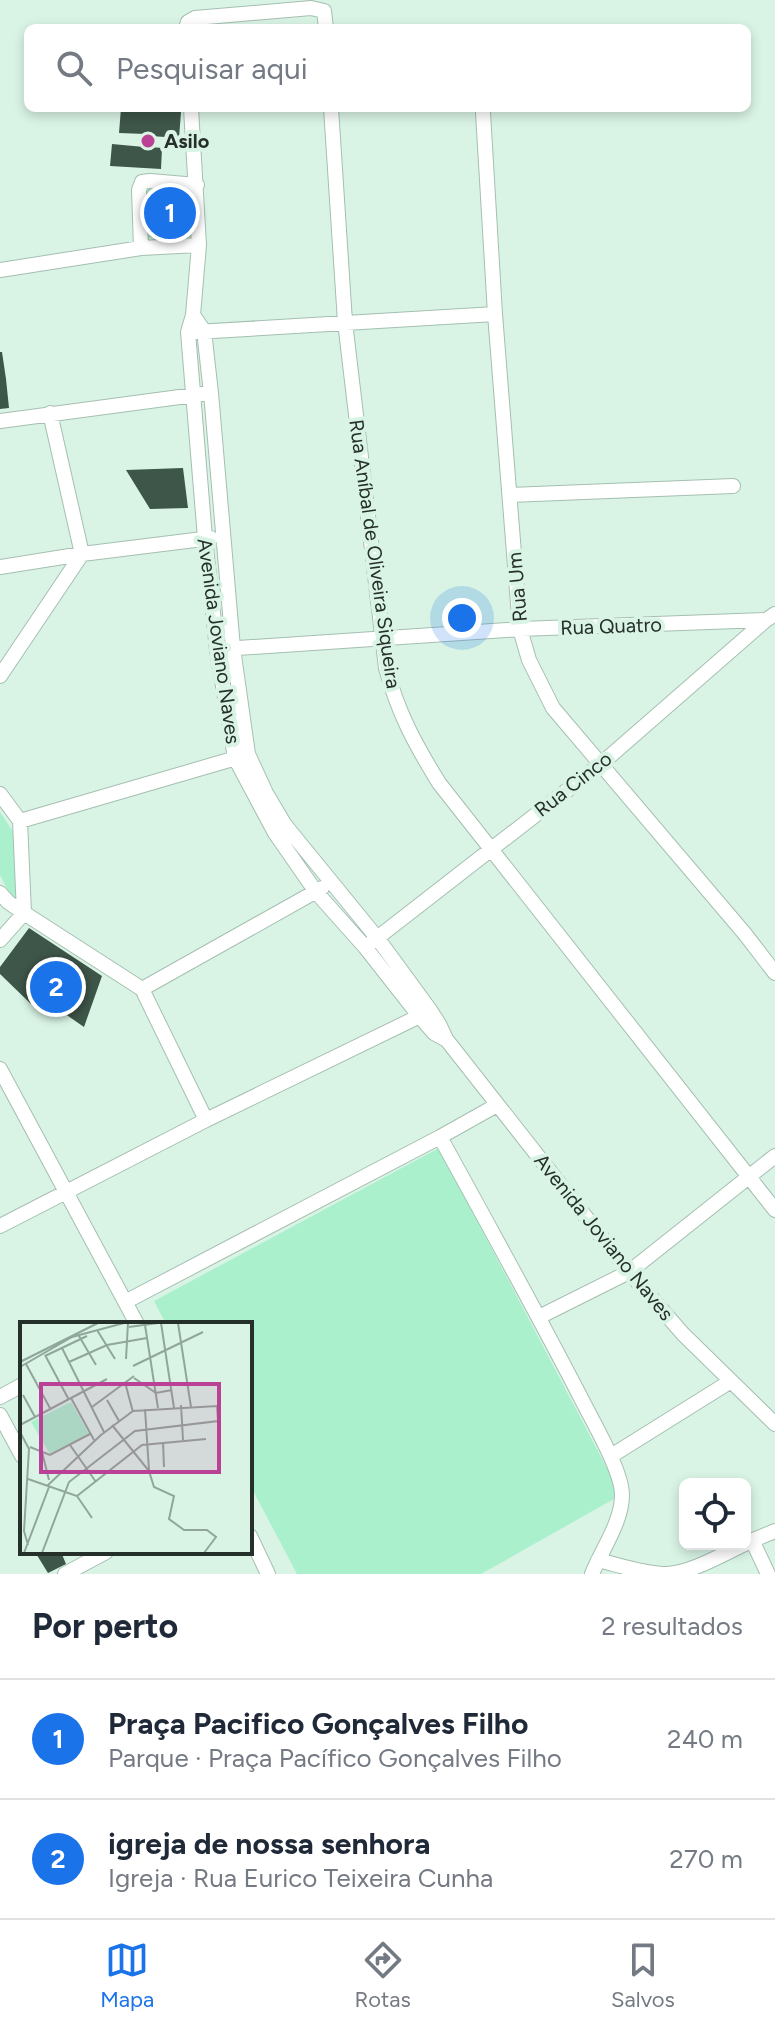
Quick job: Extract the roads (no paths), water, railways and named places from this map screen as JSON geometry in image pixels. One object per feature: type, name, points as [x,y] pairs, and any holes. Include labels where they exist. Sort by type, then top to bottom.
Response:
[{"type":"street","points":[[188,24],[195,18],[311,8],[324,11],[326,24]]},
{"type":"street","name":"Avenida Joviano Naves","points":[[191,112],[199,245],[193,315],[211,393],[224,537],[225,649]]},
{"type":"street","name":"Rua Aníbal de Oliveira Siqueira","points":[[331,112],[345,322],[382,638],[394,698],[413,741],[439,783],[775,1210]]},
{"type":"street","name":"Rua Um","points":[[483,113],[495,314],[520,629],[529,660],[553,708],[775,973]]},
{"type":"street","points":[[141,248],[139,190],[142,182],[197,185]]},
{"type":"street","points":[[0,270],[141,248],[199,245]]},
{"type":"street","points":[[196,332],[495,314]]},
{"type":"street","name":"Avenida Joviano Naves","points":[[196,332],[193,394],[205,538],[242,756],[275,833],[316,892],[371,943]]},
{"type":"street","points":[[0,421],[211,393]]},
{"type":"street","points":[[0,676],[82,554],[50,413]]},
{"type":"street","points":[[510,495],[733,486]]},
{"type":"street","points":[[0,567],[224,537]]},
{"type":"street","name":"Rua Quatro","points":[[225,649],[520,629],[770,617]]},
{"type":"street","name":"Rua Cinco","points":[[371,943],[601,764],[770,617]]},
{"type":"street","points":[[20,821],[242,756]]},
{"type":"street","name":"Avenida Joviano Naves","points":[[242,756],[285,825],[332,881],[371,943],[425,1014],[434,1033],[446,1039],[629,1272],[683,1334],[775,1424]]},
{"type":"street","points":[[0,794],[20,821],[24,913],[0,940]]},
{"type":"street","points":[[142,989],[332,881]]},
{"type":"street","points":[[0,893],[24,913],[142,989],[206,1120]]},
{"type":"street","points":[[0,1226],[206,1120],[425,1014]]},
{"type":"street","points":[[0,1069],[136,1322]]},
{"type":"street","points":[[125,1302],[497,1105]]},
{"type":"street","points":[[440,1137],[611,1456],[622,1497],[618,1517],[595,1567],[668,1574],[732,1550]]},
{"type":"street","points":[[539,1317],[629,1272],[775,1156]]},
{"type":"street","points":[[611,1456],[731,1381]]},
{"type":"street","points":[[0,1397],[20,1386]]},
{"type":"street","points":[[0,1415],[20,1452]]},
{"type":"street","points":[[751,1541],[775,1531]]},
{"type":"street","points":[[252,1540],[268,1574]]},
{"type":"street","points":[[751,1549],[768,1574]]},
{"type":"street","points":[[65,1574],[78,1559],[98,1554]]},
{"type":"place","name":"Asilo","points":[[148,141]]},
{"type":"place","name":"Praça Pacifico Gonçalves Filho","points":[[170,213]]},
{"type":"place","name":"igreja de nossa senhora","points":[[56,987]]}]
